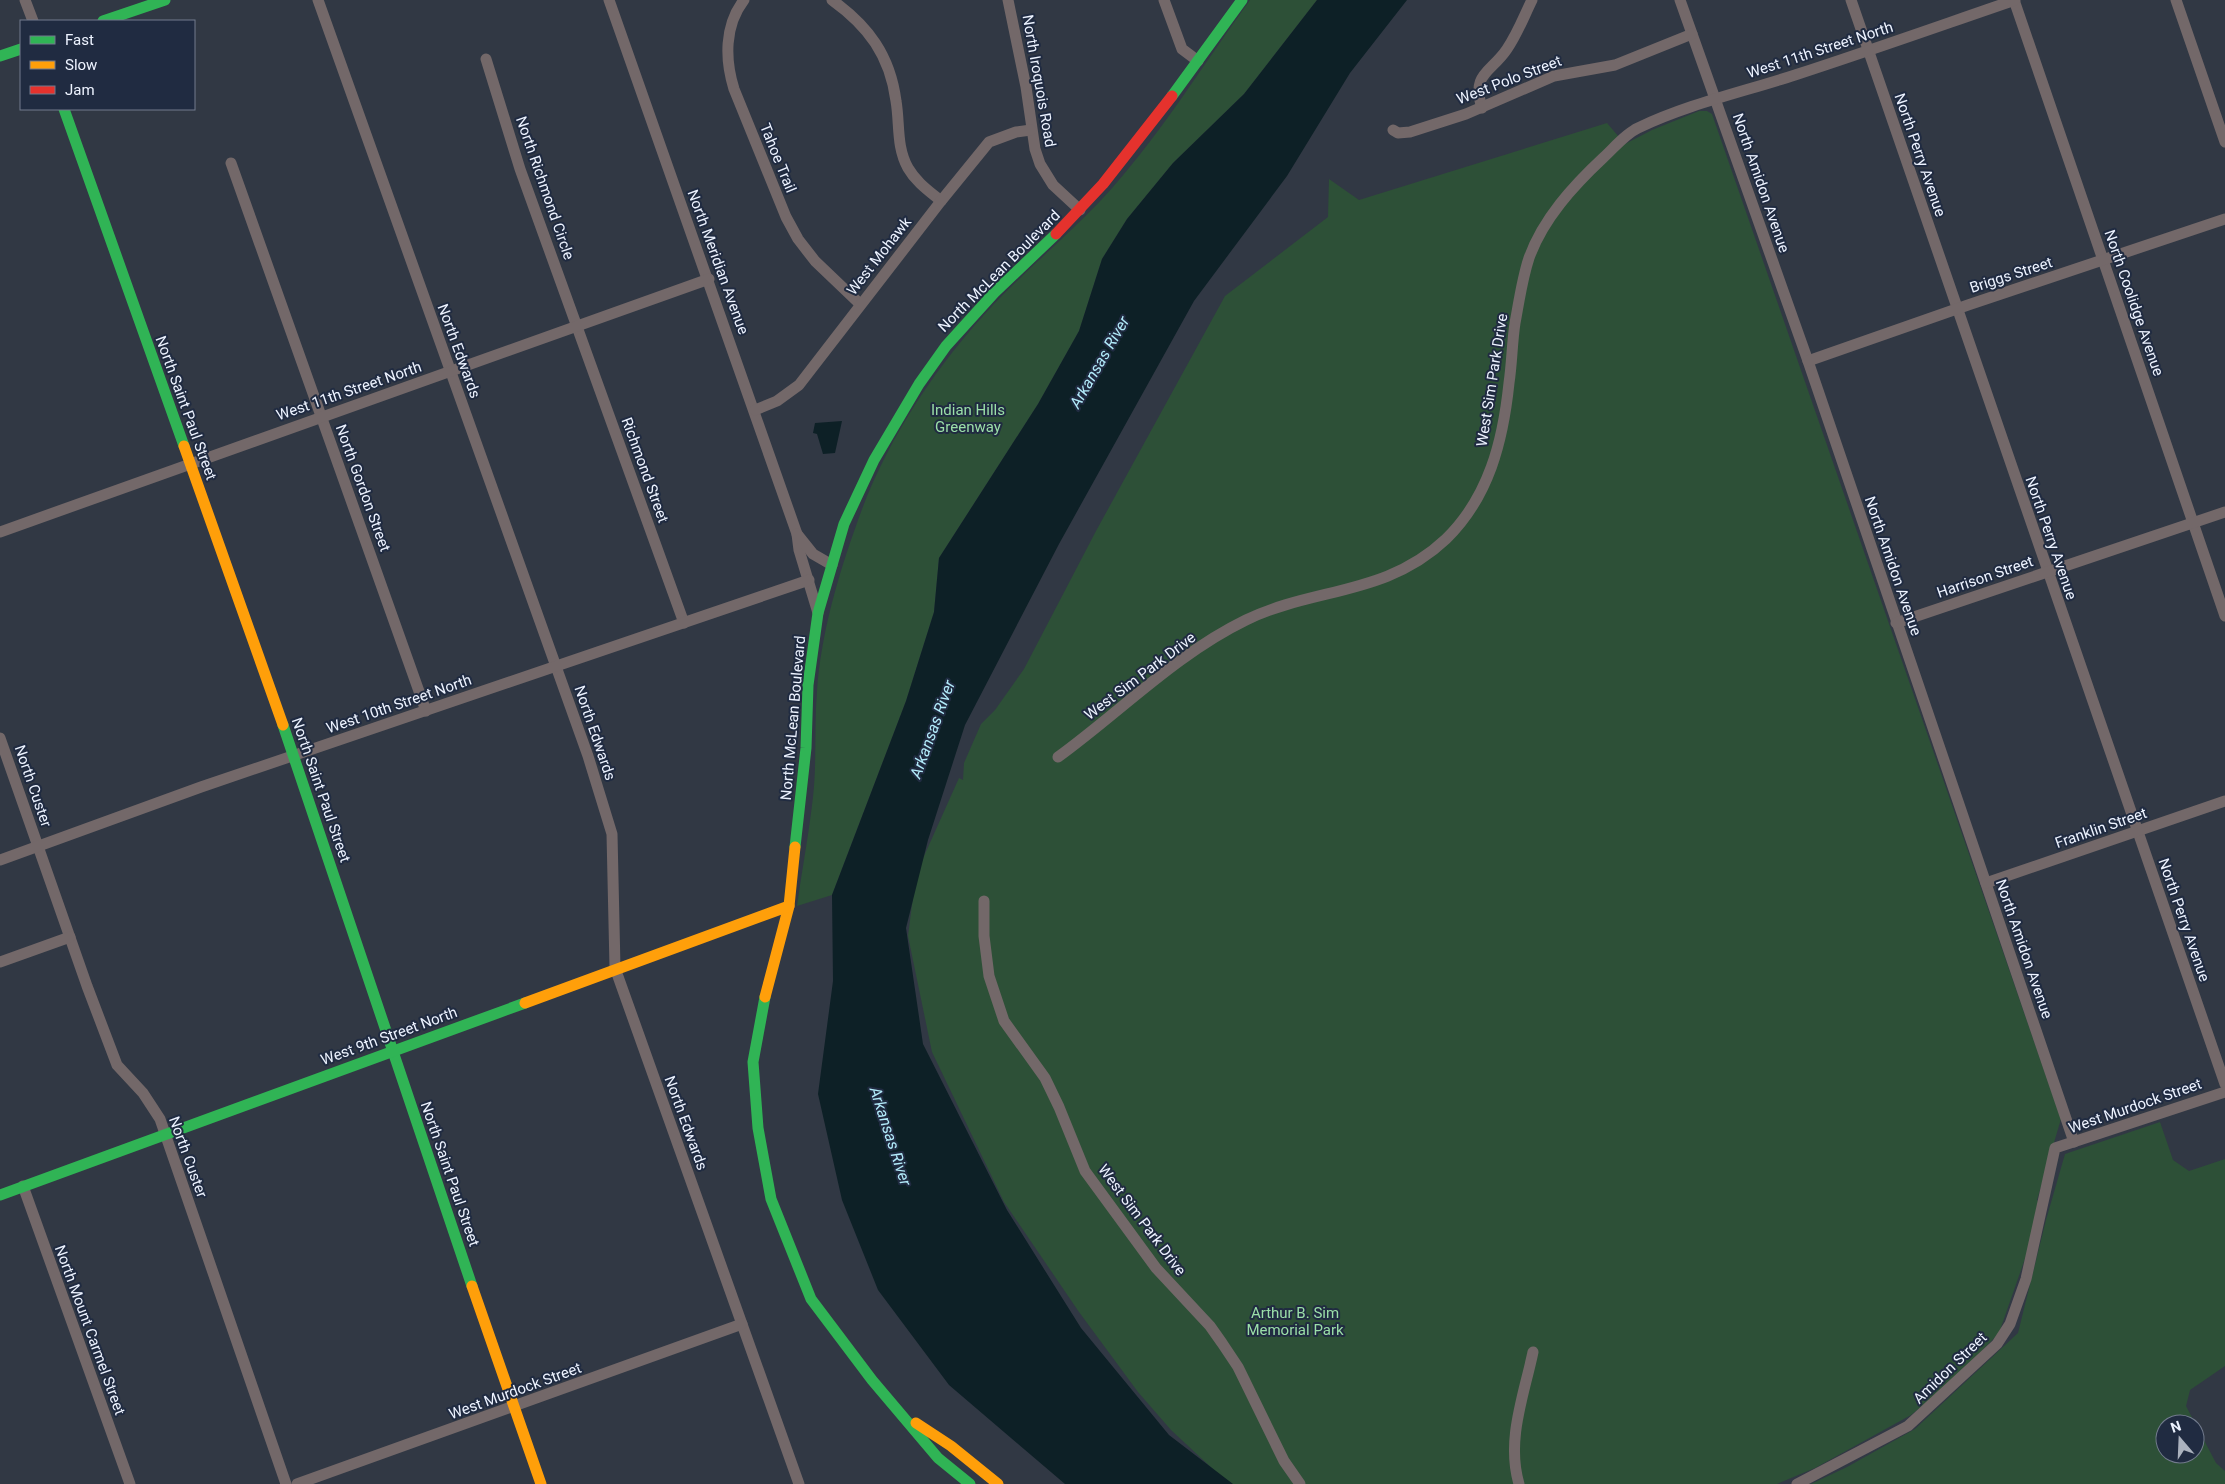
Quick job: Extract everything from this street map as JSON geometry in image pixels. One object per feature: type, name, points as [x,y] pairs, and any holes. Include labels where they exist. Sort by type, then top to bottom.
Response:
[{"type":"street","points":[[25,0],[33,20]]},
{"type":"street","points":[[106,20],[165,0]]},
{"type":"street","name":"North Edwards","points":[[318,0],[391,208],[452,371],[556,667],[612,834],[615,968],[799,1484]]},
{"type":"street","name":"North Meridian Avenue","points":[[609,0],[755,410],[797,534],[799,550],[818,613]]},
{"type":"street","name":"Tahoe Trail","points":[[744,0],[737,9],[728,39],[729,72],[734,89],[786,217],[798,239],[815,261],[860,304]]},
{"type":"street","points":[[832,0],[858,20],[878,47],[892,80],[897,101],[898,140],[901,154],[914,178],[941,201]]},
{"type":"street","name":"North Iroquois Road","points":[[1008,0],[1014,22],[1035,150],[1046,177],[1080,210]]},
{"type":"street","points":[[1164,0],[1182,49],[1198,61]]},
{"type":"street","name":"North McLean Boulevard","points":[[970,1484],[938,1458],[903,1414],[872,1380],[811,1299],[771,1199],[758,1128],[753,1062],[768,979],[789,906],[806,748],[808,685],[818,613],[844,524],[874,460],[919,384],[946,346],[994,293],[1080,210],[1144,134],[1242,0]]},
{"type":"street","points":[[1482,108],[1477,92],[1484,74],[1506,51],[1532,0]]},
{"type":"street","name":"North Amidon Avenue","points":[[1680,0],[1808,361],[2074,1142]]},
{"type":"street","name":"North Perry Avenue","points":[[1851,0],[1956,309],[2225,1084]]},
{"type":"street","name":"West 11th Street North","points":[[1634,130],[1716,100],[2014,0]]},
{"type":"street","name":"North Coolidge Avenue","points":[[2014,0],[2225,616]]},
{"type":"street","points":[[2176,0],[2225,142]]},
{"type":"street","name":"West Polo Street","points":[[1393,130],[1398,133],[1410,132],[1482,108],[1554,76],[1615,65],[1692,34]]},
{"type":"street","points":[[0,56],[20,49]]},
{"type":"street","name":"North Richmond Circle","points":[[486,59],[520,169],[577,326]]},
{"type":"street","name":"North Saint Paul Street","points":[[64,110],[294,755],[513,1408],[541,1484]]},
{"type":"street","name":"West Mohawk","points":[[755,410],[777,400],[800,384],[860,304],[989,142],[1016,132],[1031,130]]},
{"type":"street","name":"West Sim Park Drive","points":[[1058,757],[1181,660],[1242,622],[1289,603],[1350,590],[1386,578],[1428,553],[1446,538],[1477,501],[1486,484],[1498,450],[1509,387],[1515,327],[1530,258],[1554,210],[1585,174],[1634,130]]},
{"type":"street","name":"North Gordon Street","points":[[230,163],[426,711]]},
{"type":"street","name":"Briggs Street","points":[[1808,361],[1956,309],[2225,219]]},
{"type":"street","name":"West 11th Street North","points":[[0,532],[709,279]]},
{"type":"street","name":"Richmond Street","points":[[577,326],[684,623]]},
{"type":"street","name":"Harrison Street","points":[[1896,623],[2225,512]]},
{"type":"street","name":"North Meridian Avenue","points":[[797,534],[814,554],[832,565]]},
{"type":"street","name":"West 10th Street North","points":[[0,860],[294,755],[809,580]]},
{"type":"street","name":"North Custer","points":[[0,738],[70,937],[118,1065],[143,1093],[160,1118],[286,1484]]},
{"type":"street","name":"Franklin Street","points":[[1986,884],[2225,801]]},
{"type":"street","name":"West Sim Park Drive","points":[[984,901],[984,936],[989,976],[1004,1021],[1045,1078],[1086,1172],[1156,1268],[1210,1326],[1222,1343],[1238,1367],[1284,1461],[1300,1484]]},
{"type":"street","name":"West 9th Street North","points":[[0,1195],[615,968],[789,906]]},
{"type":"street","points":[[0,962],[70,937]]},
{"type":"street","name":"West Murdock Street","points":[[2055,1148],[2225,1092]]},
{"type":"street","name":"Amidon Street","points":[[1797,1484],[1908,1426],[1997,1344],[2010,1324],[2026,1279],[2055,1148]]},
{"type":"street","name":"North Mount Carmel Street","points":[[23,1186],[130,1484]]},
{"type":"street","name":"West Murdock Street","points":[[298,1484],[742,1324]]},
{"type":"street","points":[[1519,1484],[1515,1468],[1514,1439],[1533,1352]]},
{"type":"street","name":"North McLean Boulevard","points":[[903,1414],[951,1446],[998,1484]]},
{"type":"green space","name":"Indian Hills Greenway","points":[[1250,0],[1317,0],[1244,94],[1173,163],[1127,219],[1102,259],[1079,331],[1038,404],[939,558],[934,612],[906,701],[832,895],[797,906],[813,797],[816,704],[826,627],[843,564],[857,523],[882,463],[914,407],[951,354],[993,305],[1084,218],[1132,165],[1167,119]]},
{"type":"green space","name":"Arthur B. Sim Memorial Park","points":[[1699,111],[1707,111],[1712,114],[2061,1119],[2037,1200],[2043,1207],[1999,1333],[1952,1382],[1911,1415],[1815,1468],[1777,1484],[1229,1484],[1171,1430],[1138,1392],[1079,1312],[1004,1202],[932,1052],[908,936],[916,874],[959,778],[963,780],[964,763],[981,724],[995,710],[1024,669],[1096,531],[1225,296],[1328,217],[1329,179],[1359,200],[1607,123],[1625,144],[1652,130]]},
{"type":"green space","points":[[2160,1122],[2173,1160],[2189,1171],[2225,1159],[2225,1366],[2190,1390],[2186,1406],[2190,1414],[2155,1414],[2155,1464],[2205,1464],[2205,1442],[2216,1463],[2225,1471],[2225,1484],[1811,1484],[1847,1467],[1915,1429],[2018,1333],[2046,1220],[2065,1154]]},
{"type":"water","name":"Arkansas River","points":[[1317,0],[1407,0],[1350,73],[1287,176],[1194,301],[1059,544],[965,725],[928,840],[906,928],[923,1044],[1007,1210],[1081,1328],[1169,1435],[1233,1484],[1065,1484],[949,1385],[878,1290],[842,1200],[818,1094],[833,981],[832,895],[906,701],[934,612],[939,558],[1038,404],[1079,331],[1102,259],[1127,219],[1173,163],[1244,94]]},
{"type":"water","points":[[842,421],[835,453],[823,454],[817,434],[813,433],[815,423]]},
{"type":"traffic: fast","points":[[106,20],[165,0]]},
{"type":"traffic: fast","points":[[1172,96],[1242,0]]},
{"type":"traffic: fast","points":[[0,56],[20,49]]},
{"type":"traffic: fast","points":[[64,110],[184,446]]},
{"type":"traffic: fast","points":[[795,847],[806,748],[808,685],[818,613],[844,524],[874,460],[919,384],[946,346],[994,293],[1056,234]]},
{"type":"traffic: fast","points":[[283,725],[472,1286]]},
{"type":"traffic: fast","points":[[765,997],[753,1062],[758,1128],[771,1199],[811,1299],[872,1380],[938,1458],[970,1484]]},
{"type":"traffic: fast","points":[[0,1195],[525,1003]]},
{"type":"traffic: slow","points":[[184,446],[283,725]]},
{"type":"traffic: slow","points":[[765,997],[789,906],[795,847]]},
{"type":"traffic: slow","points":[[525,1003],[789,906]]},
{"type":"traffic: slow","points":[[472,1286],[541,1484]]},
{"type":"traffic: slow","points":[[916,1423],[951,1446],[998,1484]]},
{"type":"traffic: jam","points":[[1056,234],[1103,184],[1172,96]]}]
